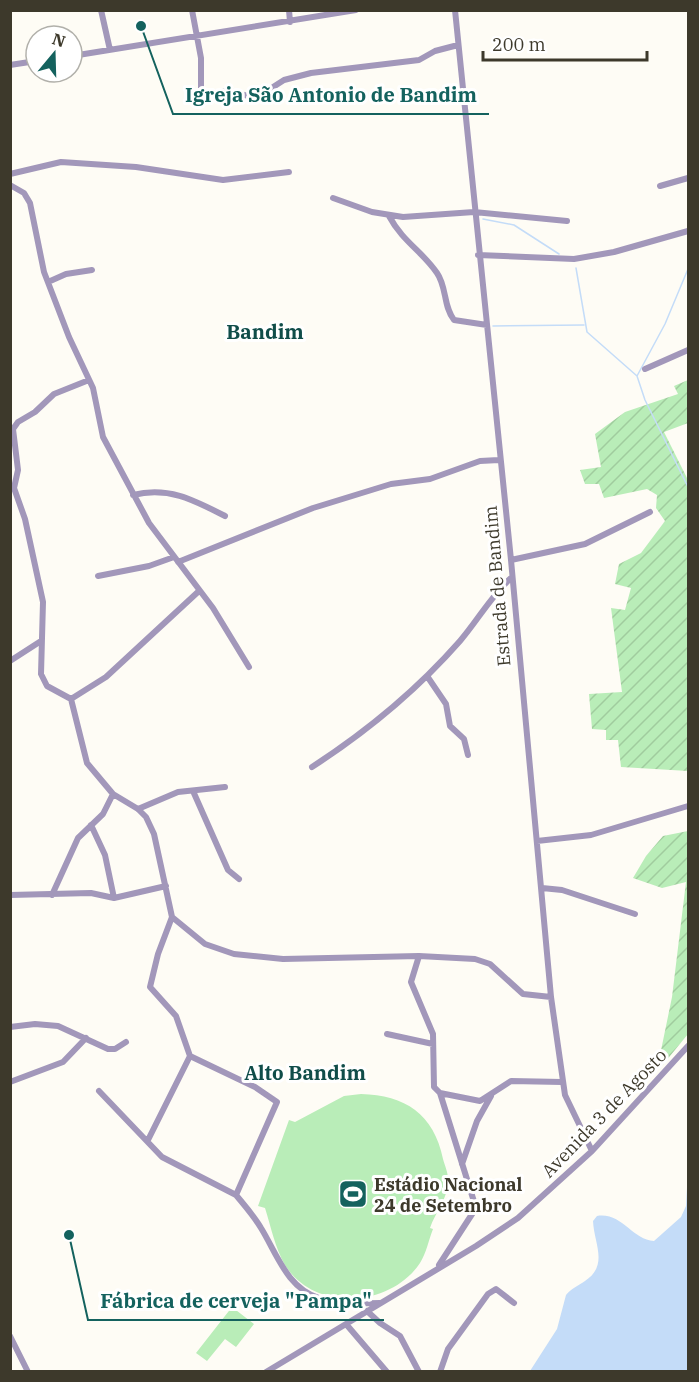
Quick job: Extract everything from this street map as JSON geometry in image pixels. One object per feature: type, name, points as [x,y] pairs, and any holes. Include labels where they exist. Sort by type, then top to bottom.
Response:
[{"type":"street","points":[[101,10],[110,50]]},
{"type":"street","points":[[192,10],[199,37],[203,93],[229,91],[256,98],[284,80],[311,74],[419,60],[435,51],[458,45]]},
{"type":"street","points":[[289,10],[290,22]]},
{"type":"street","points":[[84,54],[356,10]]},
{"type":"street","name":"Estrada de Bandim","points":[[455,10],[478,255],[511,560],[551,997],[562,1082],[575,1121],[592,1151]]},
{"type":"street","points":[[10,174],[61,162],[136,167],[223,180],[289,172]]},
{"type":"street","points":[[660,186],[688,178]]},
{"type":"street","points":[[10,185],[24,193],[30,203],[48,282],[95,394],[100,429],[133,495],[176,560],[213,608],[249,668]]},
{"type":"street","points":[[333,198],[357,208],[389,216],[426,218],[474,212],[567,221]]},
{"type":"street","points":[[389,216],[403,239],[437,273],[446,304],[454,320],[487,325]]},
{"type":"street","points":[[478,255],[574,259],[614,252],[688,231]]},
{"type":"street","points":[[48,282],[66,274],[92,270]]},
{"type":"street","points":[[645,369],[688,350]]},
{"type":"street","points":[[89,380],[54,394],[34,412],[18,422],[13,429],[18,470],[14,488],[20,501],[43,602],[41,641],[43,681],[47,686],[71,699],[87,763],[112,794],[138,809],[151,824],[172,916],[158,954],[150,987],[176,1016],[190,1056],[255,1087],[277,1102],[236,1195]]},
{"type":"street","points":[[98,576],[176,560],[313,508],[392,484],[430,479],[480,461],[499,460]]},
{"type":"street","points":[[133,495],[161,490],[203,505],[225,516]]},
{"type":"street","points":[[511,560],[585,544],[650,512]]},
{"type":"street","points":[[312,767],[370,726],[427,676],[459,641],[496,592],[512,577]]},
{"type":"street","points":[[71,699],[106,677],[200,591]]},
{"type":"street","points":[[10,661],[41,641]]},
{"type":"street","points":[[427,676],[446,704],[450,726],[464,739],[468,755]]},
{"type":"street","points":[[138,809],[166,795],[225,787]]},
{"type":"street","points":[[193,791],[228,870],[239,879]]},
{"type":"street","points":[[52,895],[78,838],[104,814],[112,794]]},
{"type":"street","points":[[537,842],[591,835],[688,806]]},
{"type":"street","points":[[91,825],[105,855],[114,898]]},
{"type":"street","points":[[10,895],[91,893],[114,898],[165,886]]},
{"type":"street","points":[[542,888],[562,890],[635,914]]},
{"type":"street","points":[[172,916],[205,944],[234,954],[283,959],[419,956],[485,961],[523,994],[551,997]]},
{"type":"street","points":[[419,956],[411,982],[430,1026],[433,1044],[434,1087],[440,1093],[476,1208],[438,1267]]},
{"type":"street","points":[[10,1027],[49,1024],[70,1030],[108,1049],[126,1042]]},
{"type":"street","points":[[387,1034],[433,1044]]},
{"type":"street","points":[[11,1080],[63,1062],[86,1038]]},
{"type":"street","name":"Avenida 3 de Agosto","points":[[266,1371],[518,1218],[592,1151],[688,1046]]},
{"type":"street","points":[[148,1140],[190,1056]]},
{"type":"street","points":[[440,1093],[480,1101],[511,1081],[562,1082]]},
{"type":"street","points":[[99,1091],[162,1157],[236,1195],[250,1212],[280,1264],[305,1291],[318,1298],[334,1302],[380,1303]]},
{"type":"street","points":[[462,1164],[477,1121],[491,1096]]},
{"type":"street","points":[[440,1371],[448,1349],[488,1294],[496,1289],[514,1303]]},
{"type":"street","points":[[367,1311],[399,1336],[419,1371]]},
{"type":"street","points":[[346,1324],[387,1371]]},
{"type":"street","points":[[11,1338],[28,1371]]},
{"type":"green space","points":[[688,380],[688,423],[664,432],[688,480],[688,771],[621,767],[618,740],[606,740],[606,730],[592,729],[589,694],[622,692],[611,608],[625,610],[631,588],[615,584],[619,564],[641,553],[665,521],[656,508],[657,495],[647,489],[604,498],[599,484],[585,484],[580,470],[601,467],[595,434],[625,412],[678,394],[674,386]]},
{"type":"green space","points":[[688,831],[688,1034],[661,1067],[658,1065],[672,997],[686,882],[662,888],[633,878],[646,856],[663,836]]},
{"type":"green space","name":"Estádio Nacional 24 de Setembro","points":[[377,1095],[404,1103],[425,1119],[439,1143],[447,1173],[447,1188],[444,1200],[430,1228],[433,1229],[424,1255],[407,1278],[390,1289],[372,1296],[333,1297],[314,1291],[298,1280],[285,1265],[276,1245],[265,1208],[258,1206],[289,1120],[295,1122],[344,1096]]},
{"type":"green space","points":[[232,1307],[254,1324],[236,1347],[225,1339],[207,1361],[196,1353]]},
{"type":"water","points":[[688,1168],[688,1371],[530,1371],[557,1329],[566,1295],[592,1275],[597,1268],[598,1254],[593,1221],[597,1216],[613,1218],[639,1236],[654,1241],[681,1217],[686,1206]]},
{"type":"waterway","points":[[483,219],[514,225],[559,254]]},
{"type":"waterway","points":[[576,268],[587,332],[637,376],[645,400],[688,487]]},
{"type":"waterway","points":[[637,376],[665,324],[688,269]]},
{"type":"waterway","points":[[493,326],[584,325]]},
{"type":"place","name":"Igreja São Antonio de Bandim","points":[[141,26]]},
{"type":"place","name":"Estádio Nacional 24 de Setembro","points":[[353,1194]]},
{"type":"place","name":"Fábrica de cerveja \"Pampa\"","points":[[69,1235]]},
{"type":"district","name":"Bandim","points":[[265,331]]},
{"type":"district","name":"Alto Bandim","points":[[305,1072]]}]
